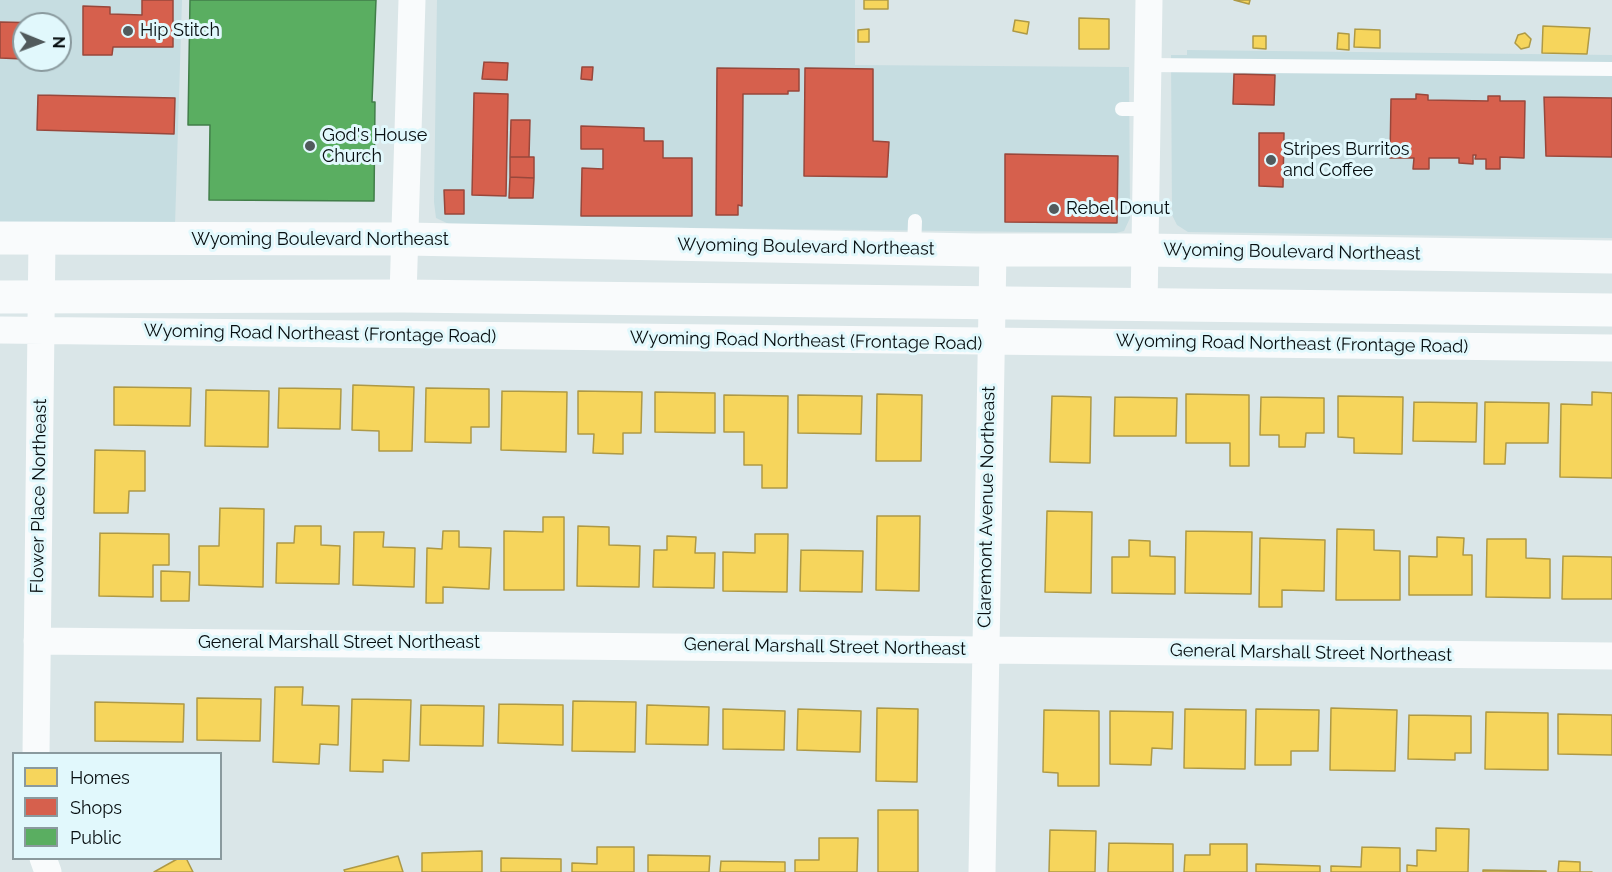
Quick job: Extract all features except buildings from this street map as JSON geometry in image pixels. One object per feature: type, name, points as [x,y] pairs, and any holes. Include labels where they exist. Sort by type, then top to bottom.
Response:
[{"type":"main road","name":"Wyoming Boulevard Northeast","points":[[0,238],[406,240],[914,235],[993,250],[1612,257]]},
{"type":"main road","points":[[0,297],[403,296],[1612,310]]},
{"type":"street","points":[[403,296],[412,0]]},
{"type":"street","points":[[1144,306],[1144,250],[1134,109],[1147,65],[1149,0]]},
{"type":"street","name":"Flower Place Northeast","points":[[36,752],[42,239]]},
{"type":"street","name":"Claremont Avenue Northeast","points":[[982,872],[993,250]]},
{"type":"street","name":"Wyoming Road Northeast (Frontage Road)","points":[[0,330],[990,343],[1129,342],[1612,348]]},
{"type":"street","name":"General Marshall Street Northeast","points":[[37,641],[1612,656]]},
{"type":"lane","points":[[1147,65],[1612,69]]},
{"type":"shaded area","points":[[0,0],[182,0],[175,225],[0,222]]},
{"type":"shaded area","points":[[437,0],[855,0],[855,65],[1129,67],[1130,218],[1124,231],[1116,233],[451,225],[436,218],[434,202]]},
{"type":"shaded area","points":[[1187,50],[1612,55],[1612,238],[1188,232],[1177,225],[1172,215],[1171,55],[1187,55]]},
{"type":"place","name":"Hip Stitch","points":[[128,31]]},
{"type":"place","name":"God's House Church","points":[[310,146]]},
{"type":"place","name":"Stripes Burritos and Coffee","points":[[1271,160]]},
{"type":"place","name":"Rebel Donut","points":[[1054,209]]}]
